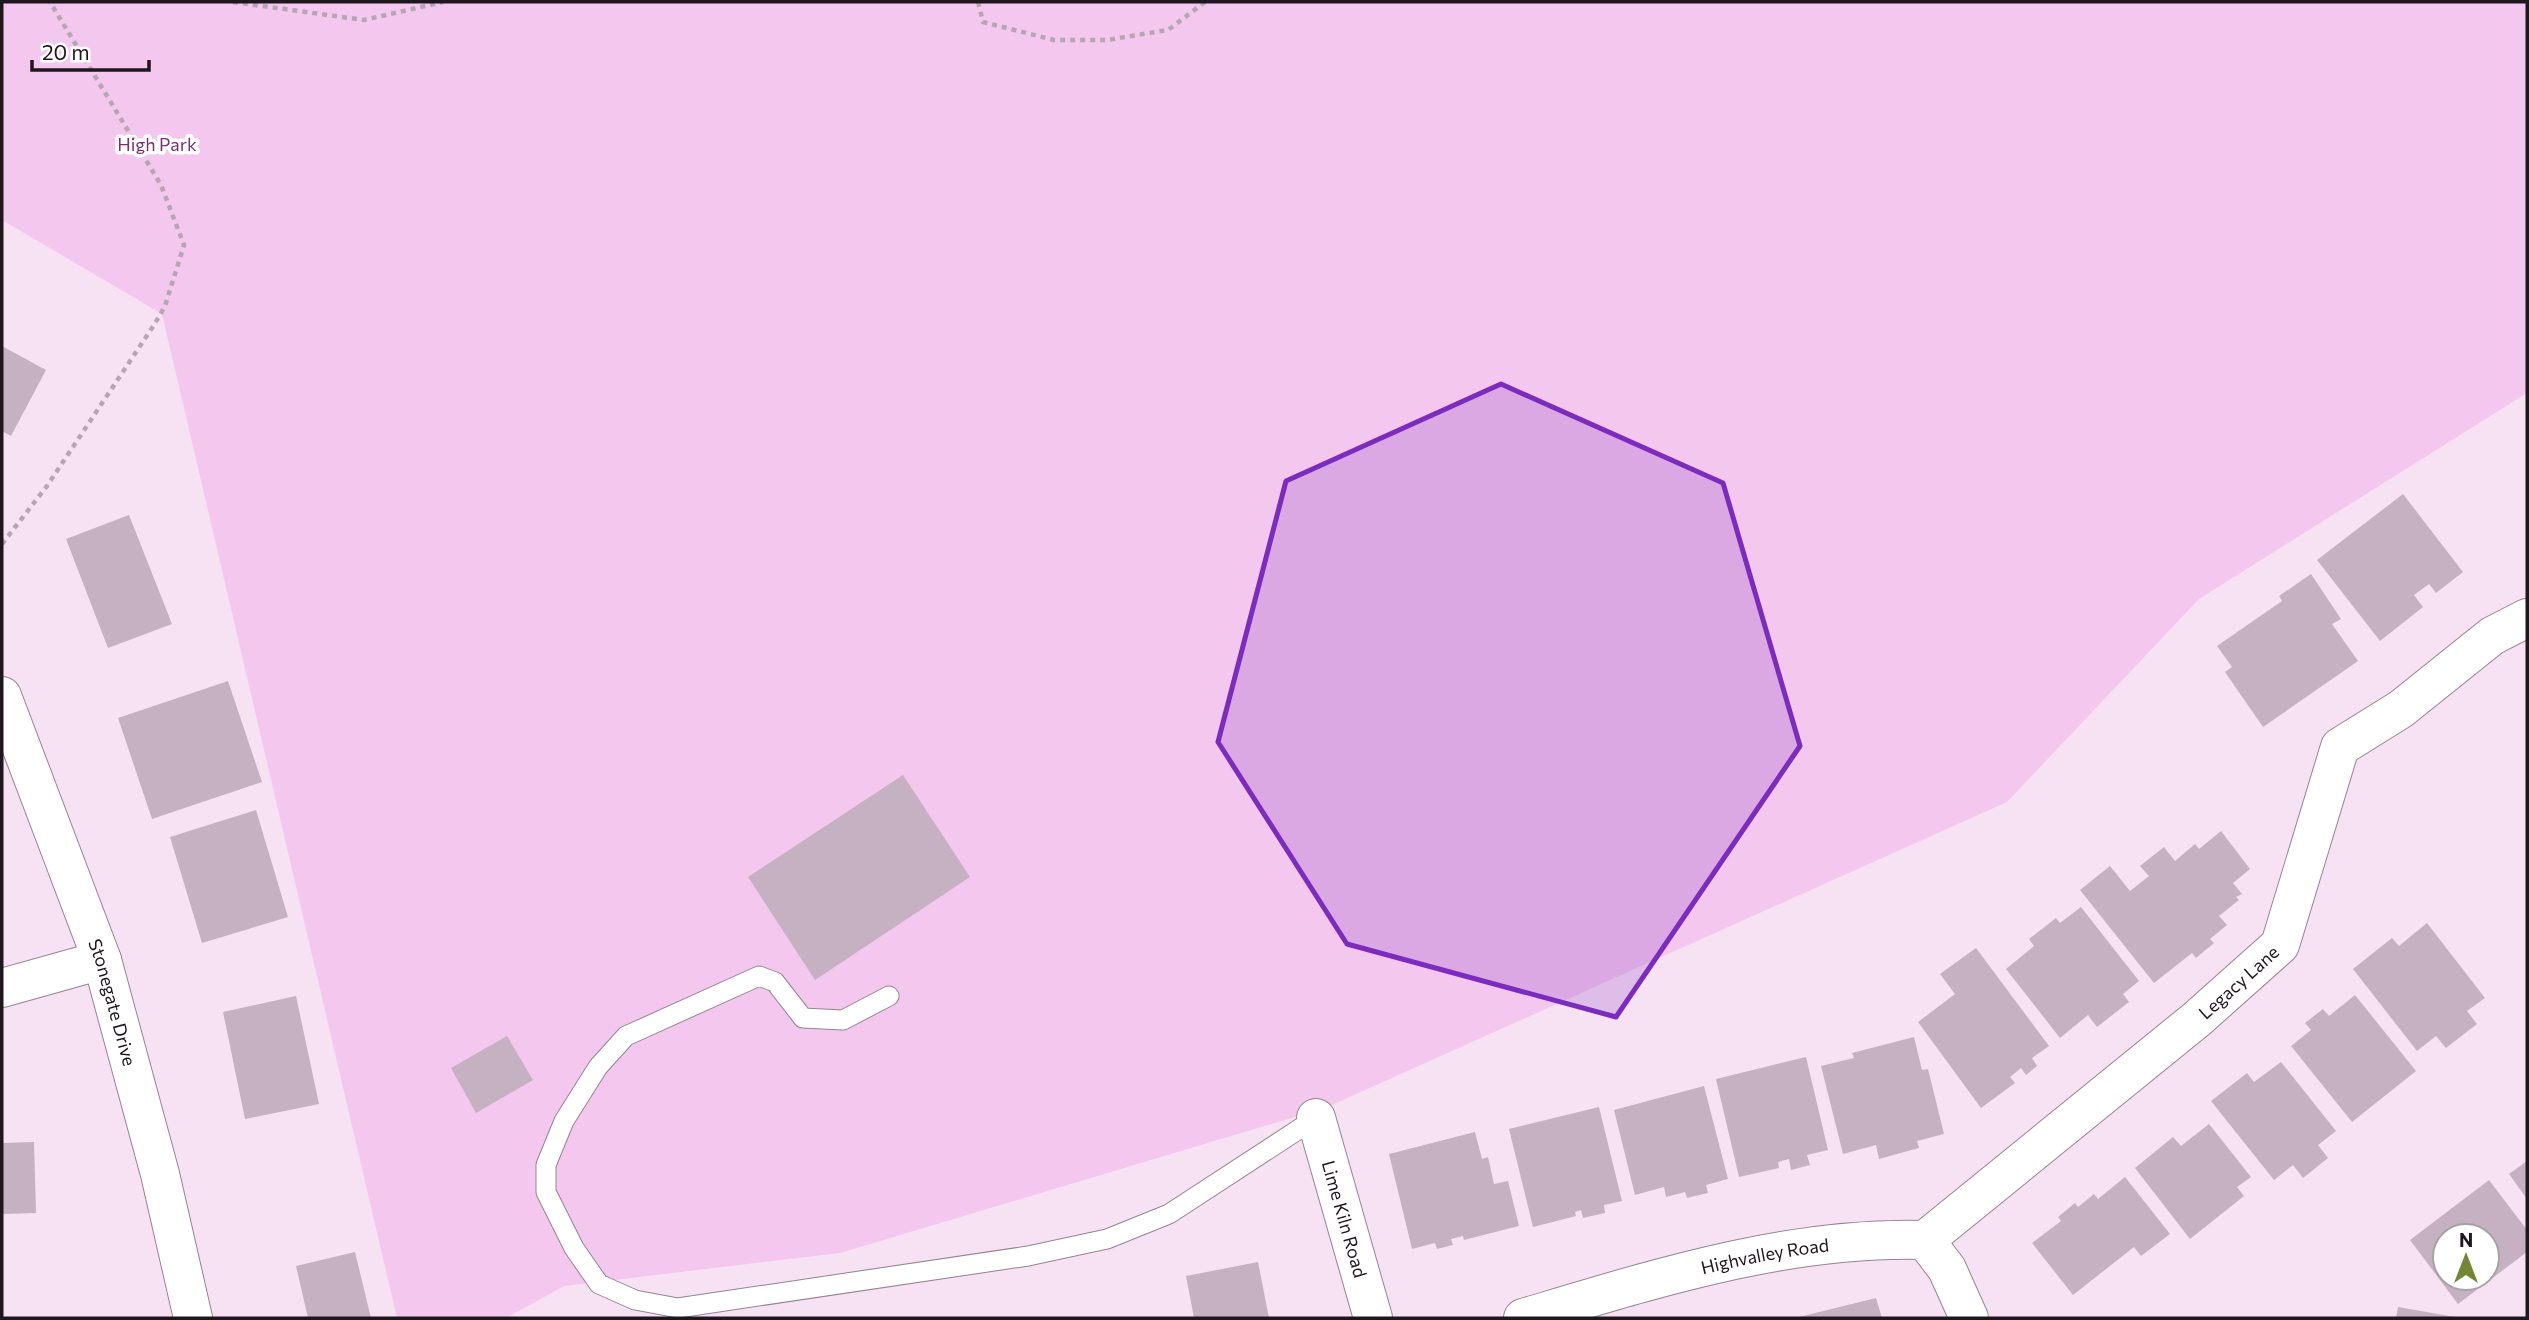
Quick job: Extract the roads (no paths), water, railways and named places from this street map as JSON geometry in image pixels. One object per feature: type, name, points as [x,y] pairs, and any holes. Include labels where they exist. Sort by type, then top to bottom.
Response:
[{"type":"street","name":"Legacy Lane","points":[[1925,1240],[2197,1019],[2280,945],[2340,747],[2401,709],[2492,636],[2527,618]]},
{"type":"street","name":"Stonegate Drive","points":[[2,696],[102,960],[160,1174],[193,1318]]},
{"type":"street","points":[[2,988],[102,960]]},
{"type":"street","name":"Lime Kiln Road","points":[[1316,1118],[1373,1318]]},
{"type":"street","name":"Highvalley Road","points":[[1523,1318],[1685,1270],[1877,1239],[1925,1240]]},
{"type":"street","points":[[1925,1240],[1947,1269],[1969,1318]]},
{"type":"lane","points":[[889,996],[843,1020],[803,1018],[775,982],[759,976],[626,1037],[598,1067],[564,1121],[546,1165],[546,1192],[575,1248],[599,1284],[635,1300],[678,1308],[1028,1256],[1107,1239],[1169,1214],[1316,1118]]},
{"type":"park label","name":"High Park","points":[[157,144]]}]
